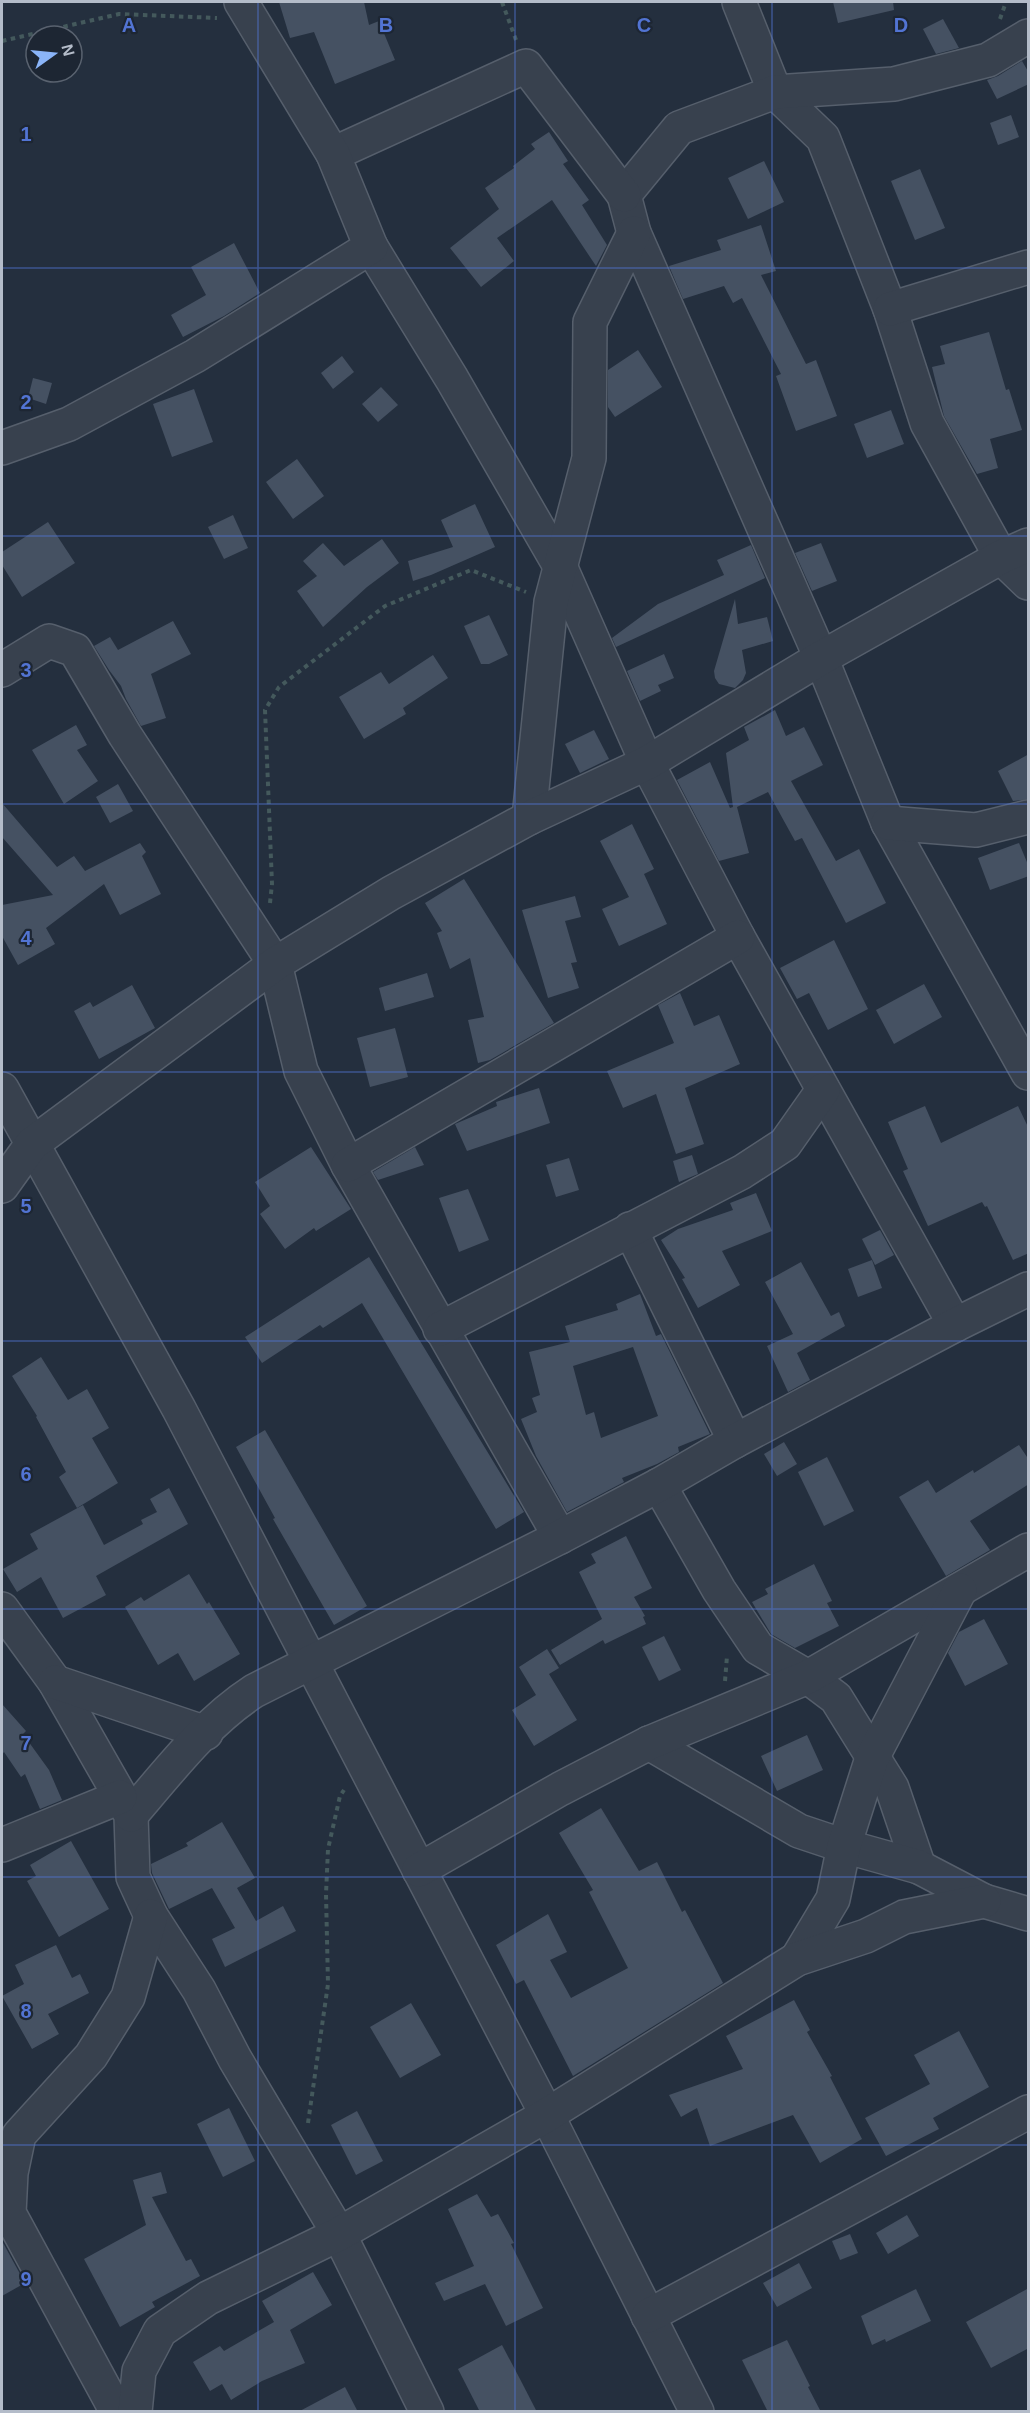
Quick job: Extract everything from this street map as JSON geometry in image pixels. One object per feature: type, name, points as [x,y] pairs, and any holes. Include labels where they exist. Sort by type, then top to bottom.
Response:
[{"type":"street","points":[[739,2],[775,92],[823,138],[890,309],[927,423],[1015,551],[1029,583]]},
{"type":"street","points":[[246,10],[333,154],[371,247],[452,379],[560,566],[647,763],[738,937],[955,1325]]},
{"type":"street","points":[[624,195],[679,128],[775,92],[894,84],[988,60],[1029,36]]},
{"type":"street","points":[[333,154],[526,66],[624,195],[634,233],[821,658],[888,823],[1029,1073]]},
{"type":"street","points":[[529,818],[550,602],[589,458],[590,322],[634,233]]},
{"type":"street","points":[[2,448],[69,424],[195,356],[371,247]]},
{"type":"street","points":[[890,309],[1029,267]]},
{"type":"street","points":[[2,1186],[32,1144],[275,964],[391,893],[529,818],[647,763],[821,658],[1015,551]]},
{"type":"street","points":[[2,670],[49,641],[75,650],[124,735],[275,964],[301,1071],[348,1165],[560,1537]]},
{"type":"street","points":[[888,823],[976,830],[1029,817]]},
{"type":"street","points":[[348,1165],[738,937]]},
{"type":"street","points":[[2,1089],[179,1409],[547,2115],[698,2412]]},
{"type":"street","points":[[440,1329],[742,1172],[785,1144],[823,1090]]},
{"type":"street","points":[[630,1229],[735,1441]]},
{"type":"street","points":[[2,1845],[126,1806],[206,1733],[231,1706],[310,1661],[560,1537],[659,1485],[735,1441],[955,1325],[1029,1289]]},
{"type":"street","points":[[659,1485],[719,1590],[758,1648],[808,1677],[836,1698],[892,1788],[919,1867]]},
{"type":"street","points":[[419,1870],[560,1789],[649,1743],[808,1677],[1029,1550]]},
{"type":"street","points":[[797,1959],[833,1899],[844,1846],[873,1758],[960,1590]]},
{"type":"street","points":[[2,1609],[55,1682],[126,1806],[133,1877],[152,1917],[199,1990],[235,2059],[339,2234],[427,2412]]},
{"type":"street","points":[[55,1682],[206,1733]]},
{"type":"street","points":[[649,1743],[799,1831],[919,1867],[984,1901],[1029,1914]]},
{"type":"street","points":[[135,2412],[139,2371],[160,2331],[208,2298],[339,2234],[547,2115],[797,1959],[866,1936],[904,1917],[984,1901]]},
{"type":"street","points":[[117,2412],[9,2213],[11,2173],[19,2135],[91,2056],[128,1997],[152,1917]]},
{"type":"street","points":[[648,2316],[1029,2112]]},
{"type":"path","points":[[502,2],[526,66]]},
{"type":"path","points":[[2,40],[119,15],[246,10]]},
{"type":"path","points":[[270,906],[272,884],[265,710],[279,687],[385,606],[471,570],[550,602]]},
{"type":"path","points":[[298,2165],[308,2125],[328,1984],[326,1894],[328,1849],[340,1796],[362,1761]]},
{"type":"building","points":[[279,2],[364,2],[369,25],[379,21],[395,60],[335,84],[314,32],[290,38]]},
{"type":"building","points":[[833,2],[893,2],[894,10],[838,23]]},
{"type":"building","points":[[943,19],[959,48],[936,54],[923,29]]},
{"type":"building","points":[[1022,61],[1029,73],[1029,84],[997,99],[987,80]]},
{"type":"building","points":[[1011,115],[1019,137],[998,145],[990,123]]},
{"type":"building","points":[[549,132],[568,161],[563,164],[589,200],[582,205],[607,245],[596,266],[552,200],[497,238],[514,261],[481,287],[450,248],[499,209],[485,188],[514,168],[513,166],[535,149],[531,144]]},
{"type":"building","points":[[764,161],[784,202],[748,219],[728,178]]},
{"type":"building","points":[[920,169],[945,228],[915,240],[891,181]]},
{"type":"building","points":[[761,225],[776,271],[761,275],[806,364],[816,360],[837,416],[796,431],[776,376],[781,374],[742,298],[733,303],[724,286],[683,299],[669,266],[721,250],[717,240]]},
{"type":"building","points":[[234,243],[260,293],[224,316],[183,337],[171,315],[206,295],[191,267]]},
{"type":"building","points":[[989,332],[1006,390],[1009,389],[1022,430],[990,439],[998,468],[977,474],[944,416],[932,367],[945,364],[940,346]]},
{"type":"building","points":[[638,350],[662,387],[615,417],[608,407],[608,370]]},
{"type":"building","points":[[342,356],[354,372],[333,389],[321,373]]},
{"type":"building","points":[[33,378],[52,383],[46,404],[28,398]]},
{"type":"building","points":[[381,387],[398,405],[378,422],[362,404]]},
{"type":"building","points":[[194,389],[213,442],[172,457],[153,404]]},
{"type":"building","points":[[891,410],[904,444],[867,458],[854,424]]},
{"type":"building","points":[[297,459],[324,496],[293,519],[266,482]]},
{"type":"building","points":[[475,504],[495,547],[413,581],[408,561],[453,547],[441,520]]},
{"type":"building","points":[[233,515],[248,548],[224,559],[208,527]]},
{"type":"building","points":[[48,522],[75,563],[22,597],[2,565],[2,552]]},
{"type":"building","points":[[382,539],[399,563],[367,587],[323,627],[297,591],[317,576],[303,561],[323,543],[344,566]]},
{"type":"building","points":[[821,543],[837,581],[812,591],[795,553]]},
{"type":"building","points":[[751,545],[765,578],[616,647],[612,638],[658,604],[724,575],[717,560]]},
{"type":"building","points":[[735,599],[738,624],[767,617],[773,641],[742,650],[746,673],[735,688],[719,684],[714,671]]},
{"type":"building","points":[[489,615],[508,655],[489,664],[481,664],[464,626]]},
{"type":"building","points":[[173,621],[191,654],[151,674],[166,718],[141,726],[121,686],[94,646],[110,637],[118,650]]},
{"type":"building","points":[[664,654],[674,678],[658,685],[661,691],[640,701],[627,671]]},
{"type":"building","points":[[433,655],[448,678],[403,708],[406,714],[364,739],[339,697],[381,672],[389,684]]},
{"type":"building","points":[[775,710],[786,736],[804,727],[823,765],[791,781],[836,861],[859,849],[886,903],[846,923],[802,838],[795,841],[768,792],[737,807],[749,853],[719,861],[677,780],[710,762],[730,808],[733,807],[726,753],[749,740],[744,727]]},
{"type":"building","points":[[76,725],[87,745],[77,750],[98,781],[64,804],[32,750]]},
{"type":"building","points":[[594,730],[609,759],[580,773],[565,744]]},
{"type":"building","points":[[1029,754],[1029,799],[1013,801],[998,771]]},
{"type":"building","points":[[118,784],[133,811],[110,823],[96,797]]},
{"type":"building","points":[[2,803],[57,867],[74,856],[85,871],[140,843],[146,852],[142,856],[161,894],[120,915],[104,884],[46,928],[55,944],[18,965],[2,936],[2,905],[53,895],[2,837]]},
{"type":"building","points":[[632,824],[654,869],[644,874],[667,924],[619,946],[602,909],[629,897],[600,841]]},
{"type":"building","points":[[1019,843],[1029,867],[1029,876],[990,890],[978,858]]},
{"type":"building","points":[[464,879],[554,1023],[490,1060],[478,1063],[468,1020],[484,1017],[470,958],[450,969],[437,933],[442,931],[425,903]]},
{"type":"building","points":[[575,896],[581,917],[565,921],[577,962],[571,963],[579,988],[548,998],[522,910]]},
{"type":"building","points":[[834,940],[868,1009],[828,1030],[809,993],[797,999],[780,968]]},
{"type":"building","points":[[427,973],[434,997],[385,1011],[379,988]]},
{"type":"building","points":[[924,984],[942,1017],[894,1044],[876,1010]]},
{"type":"building","points":[[132,985],[155,1028],[99,1059],[74,1011],[90,1002],[93,1007]]},
{"type":"building","points":[[680,993],[694,1026],[719,1015],[740,1064],[685,1088],[704,1144],[676,1154],[656,1094],[623,1108],[607,1071],[674,1043],[658,1005]]},
{"type":"building","points":[[395,1028],[408,1077],[370,1087],[357,1038]]},
{"type":"building","points":[[539,1088],[550,1123],[467,1151],[455,1124],[497,1106],[496,1102]]},
{"type":"building","points":[[925,1106],[941,1143],[1018,1106],[1029,1129],[1029,1253],[1013,1260],[987,1206],[985,1207],[982,1202],[928,1226],[903,1171],[908,1169],[888,1122]]},
{"type":"building","points":[[311,1147],[351,1209],[316,1231],[314,1228],[285,1249],[260,1214],[270,1206],[255,1182]]},
{"type":"building","points":[[415,1147],[424,1165],[378,1180],[373,1172]]},
{"type":"building","points":[[692,1155],[698,1174],[679,1182],[673,1161]]},
{"type":"building","points":[[569,1158],[579,1190],[556,1197],[546,1165]]},
{"type":"building","points":[[468,1189],[489,1240],[459,1252],[439,1198]]},
{"type":"building","points":[[756,1193],[772,1231],[722,1251],[740,1285],[698,1308],[682,1279],[685,1278],[661,1240],[678,1229],[733,1210],[730,1203]]},
{"type":"building","points":[[880,1230],[894,1255],[875,1265],[862,1239]]},
{"type":"building","points":[[369,1257],[524,1512],[496,1529],[362,1303],[323,1328],[320,1325],[262,1363],[245,1337]]},
{"type":"building","points":[[872,1260],[882,1288],[858,1297],[848,1269]]},
{"type":"building","points":[[801,1262],[831,1316],[839,1312],[845,1326],[797,1353],[810,1380],[788,1392],[767,1346],[793,1334],[765,1282]]},
{"type":"building","points":[[640,1294],[656,1336],[661,1334],[710,1434],[678,1447],[679,1452],[622,1478],[624,1482],[567,1512],[536,1456],[521,1419],[537,1412],[532,1398],[540,1395],[529,1352],[570,1342],[565,1326],[618,1310],[616,1304]],"holes":[[[633,1347],[658,1416],[601,1438],[594,1412],[586,1415],[573,1366]]]},
{"type":"building","points":[[41,1357],[68,1400],[87,1389],[109,1428],[92,1438],[118,1483],[77,1508],[59,1477],[66,1472],[37,1416],[12,1376]]},
{"type":"building","points":[[265,1430],[367,1606],[334,1625],[273,1519],[275,1518],[236,1447]]},
{"type":"building","points":[[784,1442],[797,1464],[777,1476],[764,1454]]},
{"type":"building","points":[[1019,1445],[1029,1460],[1029,1484],[970,1521],[990,1550],[946,1576],[899,1497],[928,1480],[936,1493]]},
{"type":"building","points":[[827,1457],[854,1511],[824,1526],[798,1472]]},
{"type":"building","points":[[169,1488],[188,1524],[96,1576],[106,1595],[63,1618],[41,1577],[17,1592],[3,1569],[38,1549],[30,1534],[83,1505],[104,1545],[143,1524],[141,1520],[157,1512],[150,1499]]},
{"type":"building","points":[[626,1536],[652,1588],[634,1597],[645,1616],[643,1617],[646,1624],[605,1644],[603,1640],[560,1665],[551,1650],[602,1619],[579,1572],[596,1563],[591,1554]]},
{"type":"building","points":[[814,1564],[832,1601],[827,1603],[839,1626],[795,1648],[771,1634],[752,1602],[768,1594],[765,1589]]},
{"type":"building","points":[[189,1574],[207,1604],[209,1602],[240,1654],[194,1681],[178,1653],[158,1665],[125,1607],[141,1597],[144,1601]]},
{"type":"building","points":[[984,1619],[1008,1664],[965,1686],[948,1653],[959,1632]]},
{"type":"building","points":[[664,1636],[681,1670],[659,1681],[642,1647]]},
{"type":"building","points":[[547,1649],[559,1668],[549,1674],[577,1720],[534,1746],[512,1710],[536,1695],[519,1667]]},
{"type":"building","points":[[2,1704],[26,1731],[23,1734],[49,1770],[62,1800],[40,1809],[25,1774],[21,1777],[4,1752],[2,1755]]},
{"type":"building","points":[[807,1735],[823,1770],[777,1791],[761,1756]]},
{"type":"building","points":[[601,1808],[639,1871],[657,1862],[682,1912],[685,1910],[723,1983],[573,2076],[524,1980],[516,1984],[496,1945],[548,1914],[567,1952],[550,1960],[571,1998],[628,1968],[589,1892],[593,1890],[559,1833]]},
{"type":"building","points":[[222,1822],[255,1878],[237,1888],[256,1921],[283,1906],[296,1931],[225,1967],[212,1939],[235,1928],[212,1888],[169,1909],[152,1873],[151,1864],[188,1846],[186,1843]]},
{"type":"building","points":[[71,1841],[109,1909],[59,1937],[27,1881],[36,1876],[30,1865]]},
{"type":"building","points":[[56,1945],[72,1978],[80,1974],[89,1993],[48,2014],[59,2034],[32,2049],[2,1996],[24,1984],[15,1965]]},
{"type":"building","points":[[794,2000],[810,2030],[807,2032],[832,2076],[830,2077],[862,2139],[820,2163],[793,2115],[710,2146],[697,2108],[681,2117],[669,2095],[743,2069],[726,2036]]},
{"type":"building","points":[[411,2003],[441,2055],[400,2078],[370,2027]]},
{"type":"building","points":[[959,2031],[989,2087],[933,2118],[939,2129],[886,2156],[865,2118],[930,2084],[914,2055]]},
{"type":"building","points":[[229,2108],[255,2161],[223,2177],[197,2124]]},
{"type":"building","points":[[357,2111],[383,2161],[356,2175],[331,2125]]},
{"type":"building","points":[[161,2172],[167,2193],[152,2197],[186,2261],[191,2259],[200,2276],[152,2302],[155,2307],[120,2327],[84,2259],[146,2225],[133,2180]]},
{"type":"building","points":[[477,2194],[491,2217],[498,2214],[514,2243],[511,2244],[543,2308],[506,2326],[485,2284],[444,2301],[435,2283],[474,2266],[448,2209]]},
{"type":"building","points":[[907,2215],[919,2236],[888,2254],[876,2233]]},
{"type":"building","points":[[850,2234],[858,2253],[840,2260],[832,2241]]},
{"type":"building","points":[[2,2241],[25,2283],[2,2296]]},
{"type":"building","points":[[799,2263],[812,2288],[777,2307],[763,2283]]},
{"type":"building","points":[[313,2272],[332,2305],[290,2330],[305,2363],[262,2381],[231,2400],[222,2384],[210,2391],[193,2362],[220,2346],[224,2351],[274,2322],[262,2301]]},
{"type":"building","points":[[1029,2288],[1029,2348],[991,2368],[966,2322]]},
{"type":"building","points":[[916,2289],[931,2321],[886,2342],[885,2339],[872,2345],[861,2316]]},
{"type":"building","points":[[787,2340],[821,2412],[768,2412],[742,2360]]},
{"type":"building","points":[[502,2345],[537,2412],[480,2412],[458,2369]]},
{"type":"building","points":[[345,2387],[358,2412],[298,2412]]}]
